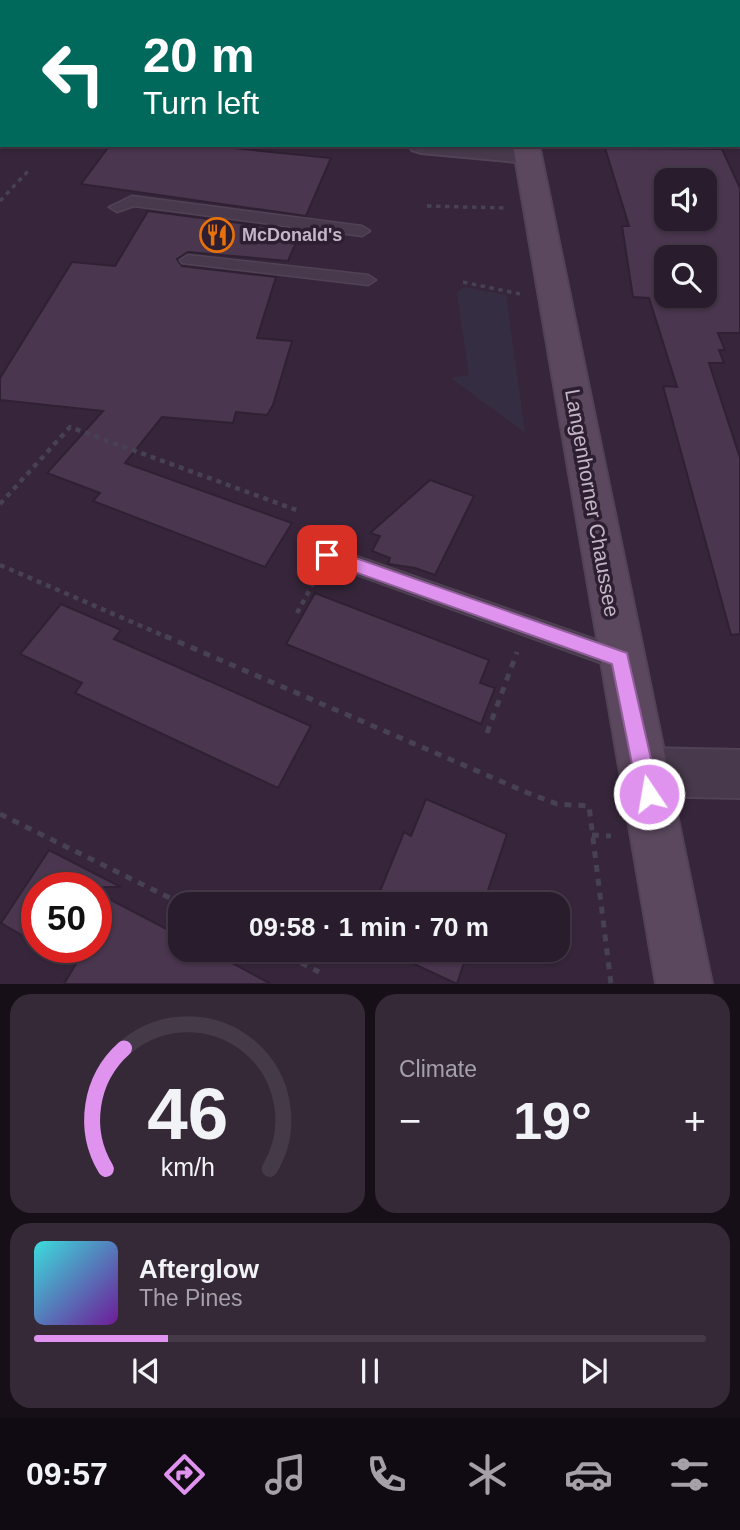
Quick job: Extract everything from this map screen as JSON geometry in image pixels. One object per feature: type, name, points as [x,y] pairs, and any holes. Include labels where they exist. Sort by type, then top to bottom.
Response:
[{"type":"main road","name":"Langenhorner Chaussee","points":[[527,150],[684,984]]},
{"type":"street","points":[[463,147],[527,150]]},
{"type":"street","points":[[644,772],[740,774]]},
{"type":"lane","points":[[117,206],[132,201],[362,231]]},
{"type":"lane","points":[[188,260],[368,280]]},
{"type":"lane","points":[[327,555],[621,659]]},
{"type":"path","points":[[0,201],[28,171]]},
{"type":"path","points":[[427,206],[538,209]]},
{"type":"path","points":[[463,282],[555,302]]},
{"type":"path","points":[[0,504],[70,427],[299,512]]},
{"type":"path","points":[[0,565],[528,793],[557,804],[589,806],[611,984]]},
{"type":"path","points":[[487,733],[520,645]]},
{"type":"path","points":[[0,814],[168,897]]},
{"type":"path","points":[[299,962],[319,972]]},
{"type":"shaded area","points":[[464,287],[506,295],[525,433],[451,378],[469,375],[457,293]]},
{"type":"building","points":[[109,147],[233,147],[331,158],[306,216],[81,184]]},
{"type":"building","points":[[605,148],[722,149],[740,188],[740,333],[718,333],[725,350],[719,350],[724,363],[709,363],[740,458],[740,634],[731,635],[663,386],[677,387],[649,298],[633,297],[622,226],[629,226]]},
{"type":"building","points":[[148,211],[301,231],[288,261],[188,252],[177,259],[182,266],[276,277],[257,338],[292,341],[273,405],[267,415],[236,412],[233,423],[162,417],[125,463],[292,523],[265,567],[93,501],[100,493],[47,473],[103,411],[0,400],[0,378],[72,262],[115,266]]},
{"type":"building","points":[[430,480],[474,496],[435,575],[415,568],[388,564],[390,558],[372,551],[380,536],[370,533]]},
{"type":"building","points":[[315,593],[489,660],[480,683],[495,688],[481,724],[286,644]]},
{"type":"building","points":[[61,604],[121,630],[114,639],[311,726],[278,788],[75,693],[82,683],[20,654]]},
{"type":"building","points":[[426,799],[507,834],[487,892],[380,892],[404,832],[411,836]]},
{"type":"building","points":[[49,850],[92,872],[35,872]]},
{"type":"building","points":[[21,893],[21,935],[1,923]]},
{"type":"building","points":[[112,900],[168,930],[168,962],[230,962],[271,984],[64,984],[76,963],[112,963]]},
{"type":"building","points":[[410,962],[464,962],[457,984]]},
{"type":"place","name":"McDonald's","points":[[217,235]]},
{"type":"route","points":[[327,555],[621,659],[649,794]]}]
